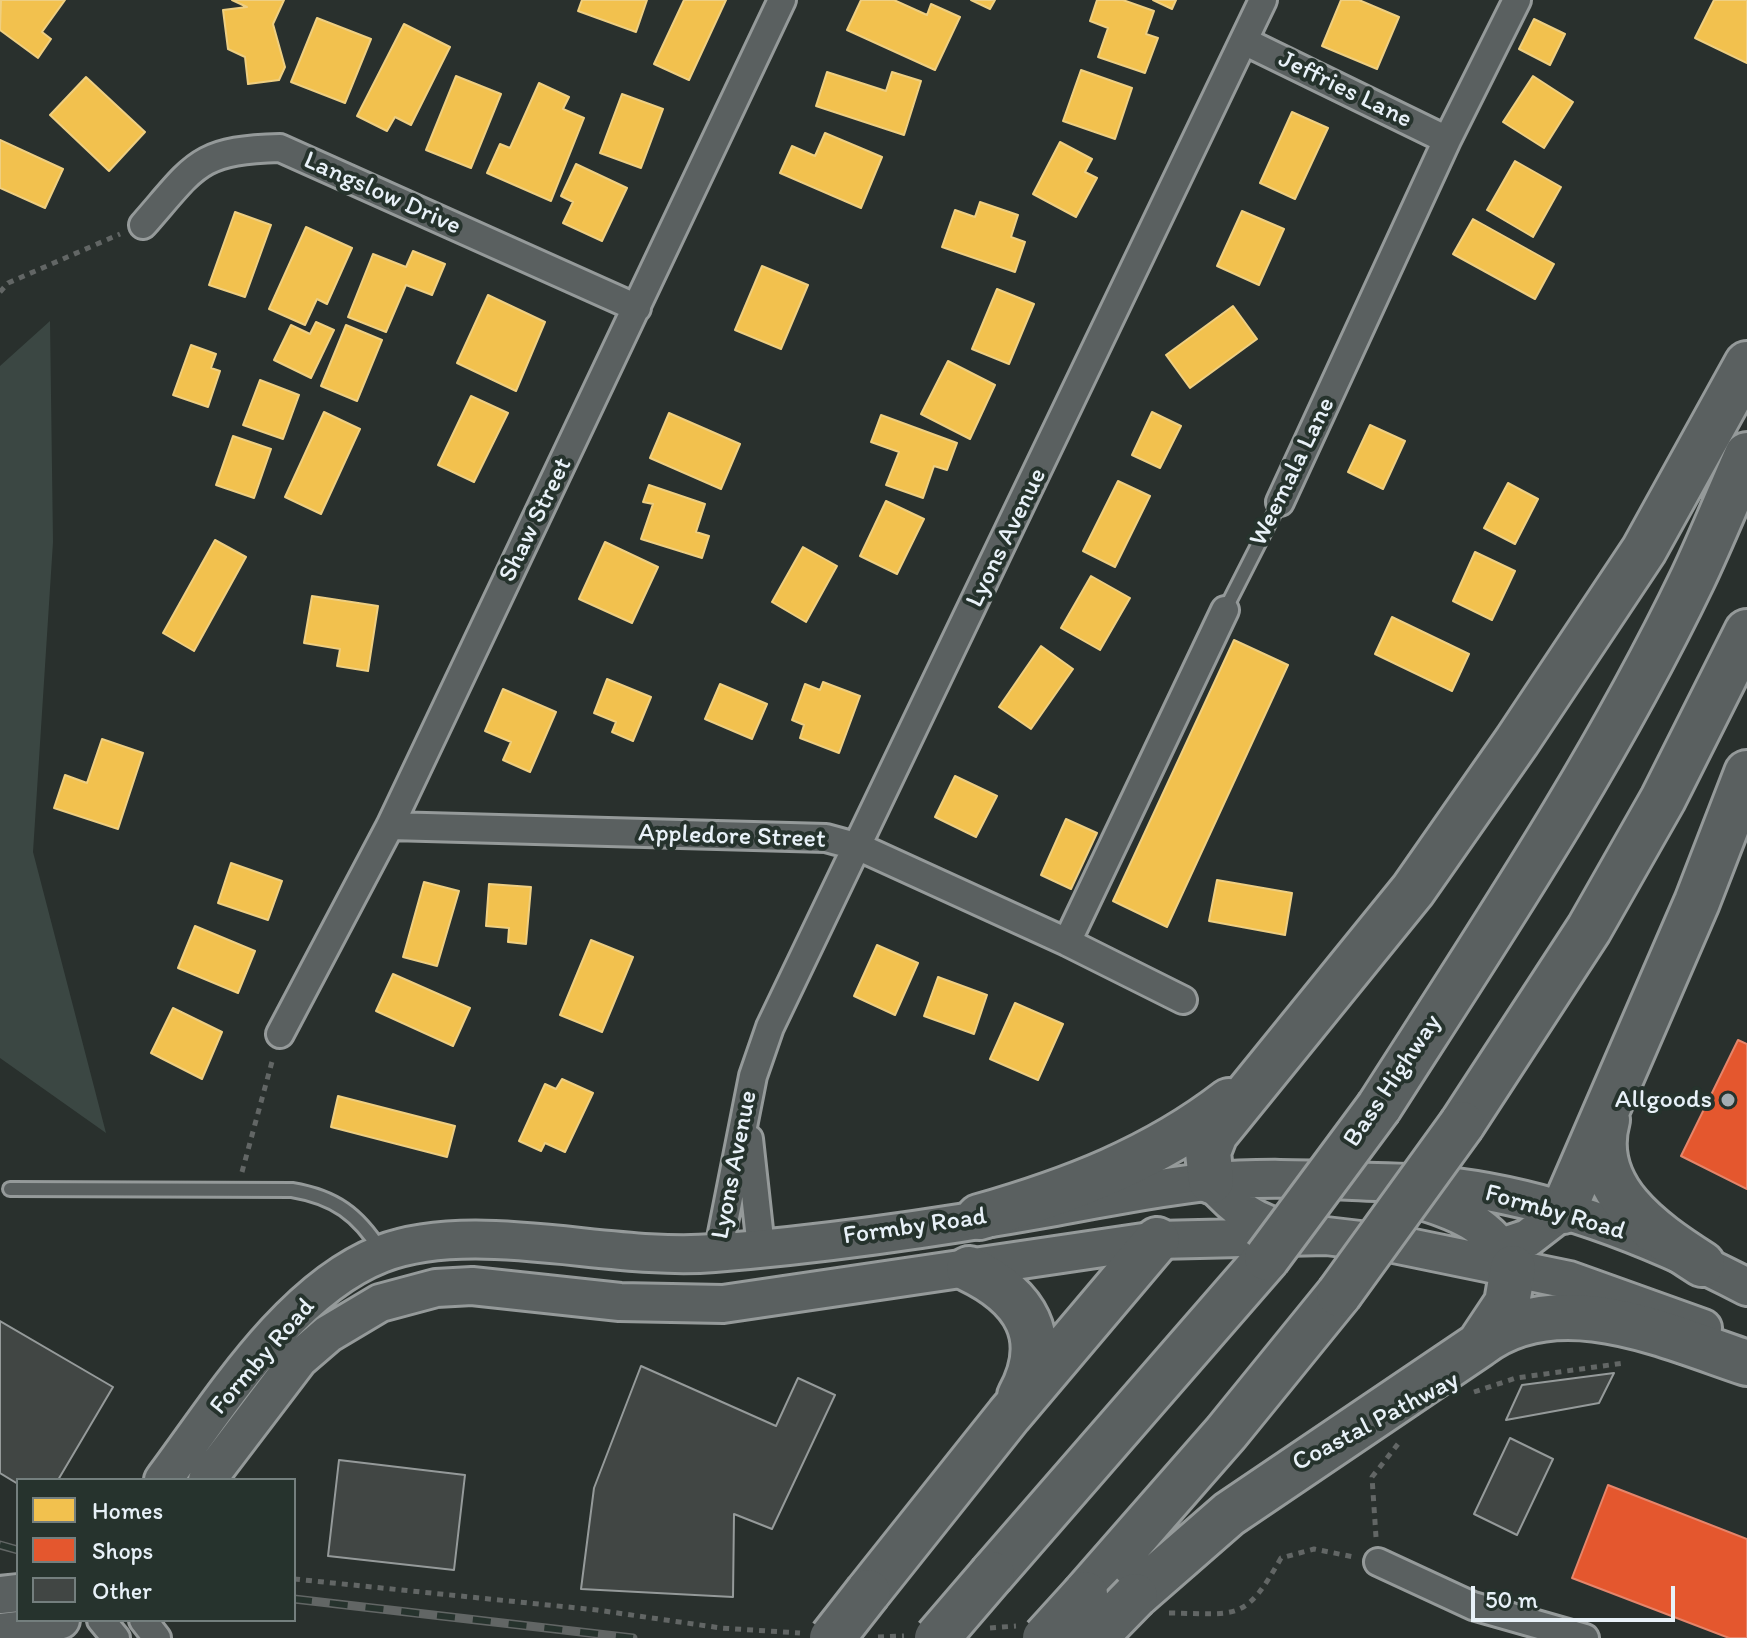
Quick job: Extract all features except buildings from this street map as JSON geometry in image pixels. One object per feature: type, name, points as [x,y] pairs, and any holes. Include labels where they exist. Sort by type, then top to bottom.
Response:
[{"type":"highway","points":[[1211,1181],[1208,1152],[1215,1134],[1276,1055],[1413,890],[1517,741],[1644,550],[1747,364]]},
{"type":"highway","name":"Bass Highway","points":[[937,1638],[1267,1258],[1379,1107],[1511,901],[1594,762],[1693,579],[1747,455]]},
{"type":"highway","points":[[1045,1638],[1226,1433],[1339,1294],[1462,1124],[1589,929],[1663,799],[1747,632]]},
{"type":"highway","points":[[1563,1211],[1747,773]]},
{"type":"highway","points":[[979,1217],[1081,1185],[1157,1150],[1234,1098],[1276,1055]]},
{"type":"highway","points":[[1613,1098],[1602,1147],[1611,1178],[1637,1216],[1702,1264]]},
{"type":"highway","points":[[832,1638],[1009,1415],[1157,1240]]},
{"type":"highway","points":[[1479,1345],[1507,1303],[1508,1258]]},
{"type":"highway","points":[[969,1269],[1009,1293],[1025,1314],[1031,1330],[1034,1350],[1031,1372],[1009,1415]]},
{"type":"highway","points":[[1094,1638],[1135,1596],[1229,1514],[1479,1345],[1515,1325],[1587,1318],[1629,1325],[1747,1363]]},
{"type":"main road","name":"Formby Road","points":[[165,1478],[284,1326],[343,1276],[382,1254],[421,1246],[486,1241],[659,1256],[718,1253],[1211,1181],[1361,1182],[1453,1186],[1513,1196],[1563,1211],[1702,1264],[1747,1287]]},
{"type":"main road","points":[[1157,1240],[1211,1181],[1252,1219],[1326,1236]]},
{"type":"main road","points":[[1361,1182],[1462,1214],[1484,1227],[1508,1258],[1563,1211]]},
{"type":"main road","name":"Formby Road","points":[[209,1478],[299,1359],[350,1320],[400,1295],[472,1286],[620,1302],[707,1304],[764,1300],[1157,1240],[1326,1236],[1459,1257],[1508,1258],[1623,1297],[1747,1349]]},
{"type":"main road","points":[[761,1248],[764,1300]]},
{"type":"main road","points":[[707,1304],[718,1253]]},
{"type":"main road","points":[[382,1254],[400,1295]]},
{"type":"main road","points":[[0,1632],[55,1629]]},
{"type":"street","name":"Shaw Street","points":[[280,1034],[390,826],[782,0]]},
{"type":"street","name":"Lyons Avenue","points":[[718,1253],[753,1076],[770,1027],[1263,0]]},
{"type":"street","name":"Weemala Lane","points":[[1280,502],[1447,140],[1517,0]]},
{"type":"street","name":"Jeffries Lane","points":[[1244,41],[1447,140]]},
{"type":"street","name":"Langslow Drive","points":[[143,225],[196,164],[233,149],[280,148],[637,308]]},
{"type":"street","name":"Weemala Lane","points":[[1067,942],[1225,610]]},
{"type":"street","name":"Appledore Street","points":[[390,826],[826,838],[859,847],[1067,942],[1183,1000]]},
{"type":"street","name":"Lyons Avenue","points":[[753,1076],[748,1133],[761,1248]]},
{"type":"street","points":[[1378,1562],[1473,1606],[1585,1638]]},
{"type":"street","points":[[103,1622],[116,1638]]},
{"type":"street","points":[[145,1622],[157,1638]]},
{"type":"lane","name":"Weemala Lane","points":[[1225,610],[1280,502]]},
{"type":"lane","points":[[10,1189],[292,1190],[331,1199],[358,1222],[382,1254]]},
{"type":"path","points":[[0,292],[8,283],[143,225]]},
{"type":"path","points":[[237,1190],[280,1034]]},
{"type":"path","name":"Coastal Pathway","points":[[1472,1393],[1516,1378],[1577,1367],[1636,1364]]},
{"type":"path","points":[[1378,1562],[1372,1477],[1402,1440]]},
{"type":"shaded area","points":[[50,321],[53,542],[33,852],[106,1133],[0,1058],[0,366]]},
{"type":"railway","points":[[0,1545],[16,1549]]},
{"type":"railway","points":[[296,1599],[633,1638]]},
{"type":"place","name":"Allgoods","points":[[1728,1100]]}]
